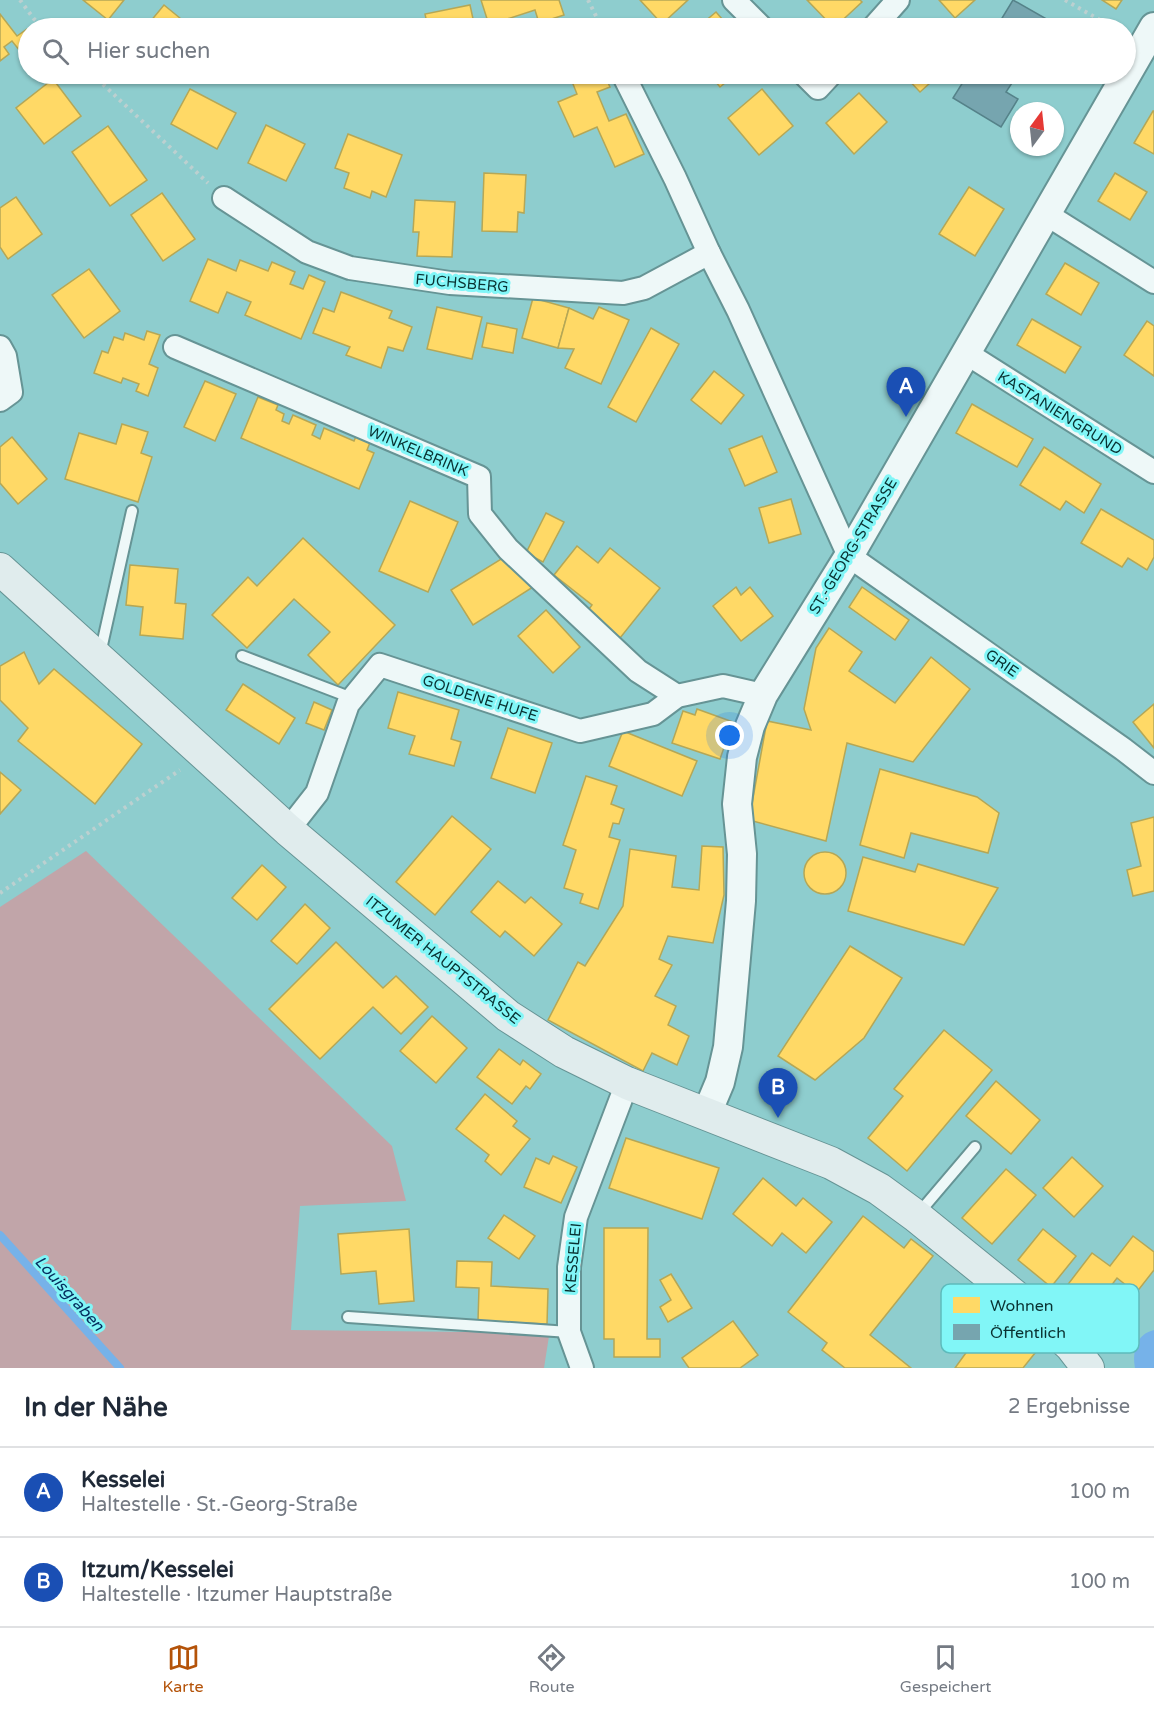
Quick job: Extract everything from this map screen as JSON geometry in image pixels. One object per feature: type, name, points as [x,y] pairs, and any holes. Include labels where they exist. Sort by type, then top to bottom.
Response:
[{"type":"main road","name":"ITZUMER HAUPTSTRASSE","points":[[0,569],[288,830],[508,1016],[564,1052],[627,1083],[831,1163],[879,1189],[1000,1284]]},
{"type":"main road","name":"ITZUMER HAUPTSTRASSE","points":[[1076,1353],[1088,1368]]},
{"type":"street","points":[[734,0],[752,18]]},
{"type":"street","points":[[882,18],[898,0]]},
{"type":"street","name":"ST.-GEORG-STRASSE","points":[[1136,58],[1154,27]]},
{"type":"street","points":[[628,84],[738,310],[831,520],[849,555]]},
{"type":"street","name":"ST.-GEORG-STRASSE","points":[[706,1113],[720,1082],[728,1047],[741,901],[742,854],[737,804],[742,757],[750,726],[763,695],[849,555],[1121,84]]},
{"type":"street","name":"FUCHSBERG","points":[[224,198],[307,252],[360,270],[450,283],[623,293],[644,288],[710,253]]},
{"type":"street","points":[[1046,214],[1154,282]]},
{"type":"street","points":[[0,347],[5,356],[11,392],[0,400]]},
{"type":"street","name":"WINKELBRINK","points":[[175,347],[479,477],[480,514],[508,549],[638,671],[677,696]]},
{"type":"street","name":"KASTANIENGRUND","points":[[966,354],[1154,472]]},
{"type":"street","name":"GRIE","points":[[849,555],[1154,773]]},
{"type":"street","name":"GOLDENE HUFE","points":[[288,830],[317,793],[348,704],[380,665],[580,731],[653,714],[677,696],[723,686],[763,695]]},
{"type":"street","name":"KESSELEI","points":[[582,1368],[568,1332],[569,1267],[576,1217],[627,1083]]},
{"type":"lane","points":[[99,660],[132,511]]},
{"type":"lane","points":[[242,656],[352,698]]},
{"type":"lane","points":[[916,1216],[975,1147]]},
{"type":"lane","points":[[348,1317],[568,1332]]},
{"type":"path","points":[[20,0],[33,18]]},
{"type":"path","points":[[588,0],[597,18]]},
{"type":"path","points":[[1065,0],[1096,18]]},
{"type":"path","points":[[103,84],[224,198]]},
{"type":"path","points":[[0,893],[202,754]]},
{"type":"shaded area","points":[[86,851],[392,1146],[406,1201],[300,1206],[291,1330],[470,1332],[549,1336],[544,1368],[0,1368],[0,907]]},
{"type":"water","points":[[1154,1330],[1154,1368],[1135,1368],[1134,1356],[1134,1353],[1139,1353],[1139,1340]]},
{"type":"building: Wohnen","points":[[83,0],[124,0],[110,18],[106,18]]},
{"type":"building: Wohnen","points":[[481,0],[559,0],[564,15],[555,18],[537,18],[535,10],[510,18],[487,18]]},
{"type":"building: Wohnen","points":[[640,0],[688,0],[668,18],[656,18]]},
{"type":"building: Wohnen","points":[[807,0],[860,0],[862,2],[845,18],[824,18]]},
{"type":"building: Wohnen","points":[[939,0],[975,0],[955,18]]},
{"type":"building: Wohnen","points":[[1102,0],[1122,0],[1116,9]]},
{"type":"building: Wohnen","points":[[164,5],[180,18],[153,18]]},
{"type":"building: Wohnen","points":[[470,5],[473,18],[426,18],[425,14]]},
{"type":"building: Wohnen","points":[[716,12],[721,18],[709,18]]},
{"type":"building: Wohnen","points":[[0,14],[18,35],[18,48],[12,41],[4,47],[9,54],[0,61]]},
{"type":"building: Wohnen","points":[[47,84],[57,84],[81,116],[44,144],[16,108]]},
{"type":"building: Wohnen","points":[[573,84],[609,84],[610,87],[597,92],[609,121],[626,114],[644,154],[615,167],[597,127],[574,137],[558,102],[577,94]]},
{"type":"building: Wohnen","points":[[912,84],[929,84],[920,92]]},
{"type":"building: Wohnen","points":[[190,89],[236,113],[217,149],[171,124]]},
{"type":"building: Wohnen","points":[[762,89],[793,126],[759,155],[728,118]]},
{"type":"building: Wohnen","points":[[859,93],[887,122],[854,154],[826,123]]},
{"type":"building: Wohnen","points":[[1154,111],[1154,154],[1134,143]]},
{"type":"building: Wohnen","points":[[266,125],[305,144],[286,181],[248,163]]},
{"type":"building: Wohnen","points":[[108,126],[147,180],[110,206],[72,152]]},
{"type":"building: Wohnen","points":[[348,134],[402,155],[386,197],[372,191],[370,198],[344,188],[349,173],[335,168]]},
{"type":"building: Wohnen","points":[[484,173],[526,175],[524,213],[518,212],[517,232],[482,231]]},
{"type":"building: Wohnen","points":[[1115,173],[1147,192],[1130,220],[1098,201]]},
{"type":"building: Wohnen","points":[[969,187],[1004,209],[975,256],[939,234]]},
{"type":"building: Wohnen","points":[[162,193],[195,239],[163,261],[131,215]]},
{"type":"building: Wohnen","points":[[16,197],[42,234],[8,259],[0,247],[0,208]]},
{"type":"building: Wohnen","points":[[415,200],[455,202],[452,257],[417,256],[419,232],[413,232]]},
{"type":"building: Wohnen","points":[[208,259],[236,271],[240,260],[268,271],[272,262],[295,272],[290,284],[303,289],[309,275],[325,282],[301,339],[245,315],[251,302],[227,292],[218,313],[190,301]]},
{"type":"building: Wohnen","points":[[1065,263],[1099,283],[1081,315],[1046,294]]},
{"type":"building: Wohnen","points":[[89,269],[120,311],[84,338],[52,295]]},
{"type":"building: Wohnen","points":[[341,292],[392,311],[389,318],[412,327],[403,351],[388,347],[381,368],[346,355],[350,347],[313,333],[323,308],[334,312]]},
{"type":"building: Wohnen","points":[[533,298],[569,308],[558,348],[522,338]]},
{"type":"building: Wohnen","points":[[437,307],[482,317],[472,359],[427,349]]},
{"type":"building: Wohnen","points":[[599,307],[629,320],[601,384],[565,368],[574,349],[558,348],[569,308],[593,319]]},
{"type":"building: Wohnen","points":[[1032,319],[1081,347],[1065,373],[1017,345]]},
{"type":"building: Wohnen","points":[[1147,321],[1154,326],[1154,376],[1124,355]]},
{"type":"building: Wohnen","points":[[487,323],[517,329],[513,353],[482,347]]},
{"type":"building: Wohnen","points":[[651,328],[679,344],[636,422],[608,407]]},
{"type":"building: Wohnen","points":[[147,331],[160,335],[149,364],[158,368],[148,396],[136,391],[139,384],[123,378],[121,383],[94,373],[102,351],[108,353],[114,337],[123,340],[125,333],[144,340]]},
{"type":"building: Wohnen","points":[[714,371],[744,395],[721,424],[691,400]]},
{"type":"building: Wohnen","points":[[205,381],[236,394],[215,441],[184,427]]},
{"type":"building: Wohnen","points":[[258,397],[278,405],[276,410],[284,414],[282,421],[289,424],[293,415],[316,425],[312,435],[320,439],[324,428],[354,441],[357,434],[371,440],[367,450],[374,453],[359,489],[241,438]]},
{"type":"building: Wohnen","points":[[972,404],[1033,439],[1017,467],[956,433]]},
{"type":"building: Wohnen","points":[[122,424],[148,432],[141,453],[152,457],[138,502],[65,479],[79,433],[116,444]]},
{"type":"building: Wohnen","points":[[762,436],[777,472],[745,486],[729,449]]},
{"type":"building: Wohnen","points":[[12,437],[47,479],[18,504],[0,483],[0,447]]},
{"type":"building: Wohnen","points":[[1044,447],[1101,484],[1084,513],[1066,501],[1060,510],[1020,485]]},
{"type":"building: Wohnen","points":[[791,499],[801,534],[769,543],[759,508]]},
{"type":"building: Wohnen","points":[[410,501],[458,522],[428,592],[379,571]]},
{"type":"building: Wohnen","points":[[1101,509],[1154,540],[1154,557],[1147,570],[1128,558],[1122,567],[1081,543]]},
{"type":"building: Wohnen","points":[[546,513],[564,522],[543,562],[526,553]]},
{"type":"building: Wohnen","points":[[303,538],[395,625],[338,685],[308,655],[330,632],[294,599],[247,648],[212,615],[248,577],[257,586]]},
{"type":"building: Wohnen","points":[[577,546],[598,563],[610,548],[660,588],[620,638],[587,612],[592,605],[554,575]]},
{"type":"building: Wohnen","points":[[511,553],[533,587],[473,625],[451,590]]},
{"type":"building: Wohnen","points":[[130,565],[178,569],[175,603],[186,604],[183,639],[140,635],[143,607],[126,605]]},
{"type":"building: Wohnen","points":[[736,587],[741,595],[750,587],[773,616],[741,641],[713,606]]},
{"type":"building: Wohnen","points":[[862,587],[909,620],[895,640],[849,607]]},
{"type":"building: Wohnen","points":[[546,610],[580,647],[553,673],[518,636]]},
{"type":"building: Wohnen","points":[[829,628],[862,652],[849,671],[895,703],[931,657],[970,689],[913,762],[847,743],[826,841],[749,820],[767,721],[811,730],[804,709],[816,648]]},
{"type":"building: Wohnen","points":[[24,652],[39,684],[54,669],[142,744],[95,804],[18,741],[28,728],[0,700],[0,666]]},
{"type":"building: Wohnen","points":[[243,684],[295,718],[279,744],[226,710]]},
{"type":"building: Wohnen","points":[[398,692],[459,710],[451,739],[461,742],[454,766],[409,754],[415,736],[388,728]]},
{"type":"building: Wohnen","points":[[314,702],[332,710],[324,730],[306,723]]},
{"type":"building: Wohnen","points":[[1154,704],[1154,748],[1133,722]]},
{"type":"building: Wohnen","points":[[697,709],[733,722],[720,759],[672,743],[683,711],[695,715]]},
{"type":"building: Wohnen","points":[[508,728],[552,743],[535,793],[491,778]]},
{"type":"building: Wohnen","points":[[623,731],[697,761],[682,796],[609,766]]},
{"type":"building: Wohnen","points":[[880,769],[977,797],[999,813],[988,853],[911,833],[904,858],[860,845]]},
{"type":"building: Wohnen","points":[[0,772],[21,790],[0,814]]},
{"type":"building: Wohnen","points":[[586,776],[617,786],[611,804],[624,809],[619,824],[613,823],[609,837],[620,840],[598,909],[580,903],[583,894],[564,888],[576,850],[563,845]]},
{"type":"building: Wohnen","points":[[452,816],[491,849],[435,915],[396,882]]},
{"type":"building: Wohnen","points":[[1154,817],[1154,891],[1133,896],[1127,870],[1141,866],[1131,823]]},
{"type":"building: Wohnen","points":[[702,846],[723,847],[724,895],[713,943],[668,936],[659,959],[672,965],[655,996],[676,1006],[668,1025],[689,1036],[677,1065],[652,1053],[643,1071],[548,1020],[578,962],[585,966],[623,906],[630,849],[676,856],[672,887],[699,890]]},
{"type":"building: Wohnen","points":[[825,852],[833,853],[840,858],[845,865],[845,881],[840,888],[833,893],[825,894],[817,893],[810,888],[805,881],[804,873],[805,865],[810,858],[817,853]]},
{"type":"building: Wohnen","points":[[863,857],[915,872],[918,864],[998,888],[964,945],[848,911]]},
{"type":"building: Wohnen","points":[[262,865],[286,887],[257,920],[232,898]]},
{"type":"building: Wohnen","points":[[498,881],[525,903],[531,897],[562,924],[534,956],[505,931],[500,937],[471,912]]},
{"type":"building: Wohnen","points":[[305,904],[330,928],[297,964],[271,941]]},
{"type":"building: Wohnen","points":[[336,942],[383,988],[396,976],[428,1007],[401,1034],[373,1007],[320,1059],[269,1009]]},
{"type":"building: Wohnen","points":[[850,946],[902,978],[864,1038],[815,1080],[778,1056]]},
{"type":"building: Wohnen","points":[[432,1016],[467,1048],[436,1083],[400,1051]]},
{"type":"building: Wohnen","points":[[944,1030],[992,1070],[907,1171],[868,1138],[903,1096],[894,1089]]},
{"type":"building: Wohnen","points":[[499,1049],[520,1065],[523,1060],[541,1074],[530,1089],[526,1086],[512,1104],[477,1077]]},
{"type":"building: Wohnen","points":[[996,1081],[1040,1120],[1011,1154],[966,1116]]},
{"type":"building: Wohnen","points":[[485,1094],[517,1121],[513,1126],[530,1139],[501,1175],[485,1161],[489,1155],[456,1129]]},
{"type":"building: Wohnen","points":[[626,1138],[719,1168],[702,1219],[609,1188]]},
{"type":"building: Wohnen","points":[[553,1156],[577,1167],[561,1203],[524,1187],[536,1158],[549,1164]]},
{"type":"building: Wohnen","points":[[1072,1157],[1103,1186],[1074,1217],[1043,1188]]},
{"type":"building: Wohnen","points":[[1006,1169],[1036,1195],[992,1244],[962,1218]]},
{"type":"building: Wohnen","points":[[763,1178],[796,1206],[803,1198],[832,1222],[806,1253],[782,1233],[772,1246],[733,1214]]},
{"type":"building: Wohnen","points":[[504,1215],[535,1236],[519,1259],[488,1238]]},
{"type":"building: Wohnen","points":[[863,1216],[904,1248],[911,1239],[933,1256],[870,1335],[911,1368],[845,1368],[822,1350],[827,1343],[788,1312]]},
{"type":"building: Wohnen","points":[[604,1228],[648,1228],[647,1339],[660,1339],[660,1357],[614,1357],[614,1339],[604,1339]]},
{"type":"building: Wohnen","points":[[409,1229],[414,1301],[379,1304],[376,1271],[341,1274],[338,1234]]},
{"type":"building: Wohnen","points":[[1043,1229],[1076,1256],[1053,1284],[1047,1284],[1018,1260]]},
{"type":"building: Wohnen","points":[[1133,1236],[1154,1252],[1154,1270],[1139,1289],[1139,1284],[1125,1284],[1117,1278],[1112,1284],[1068,1284],[1092,1253],[1110,1266]]},
{"type":"building: Wohnen","points":[[457,1261],[492,1262],[491,1286],[548,1289],[547,1324],[478,1321],[479,1288],[456,1287]]},
{"type":"building: Wohnen","points":[[671,1274],[692,1308],[668,1322],[660,1307],[671,1300],[660,1280]]},
{"type":"building: Wohnen","points":[[733,1321],[758,1355],[740,1368],[689,1368],[682,1358]]},
{"type":"building: Wohnen","points":[[966,1353],[1035,1353],[1023,1368],[955,1368]]},
{"type":"building: Öffentlich","points":[[1013,0],[1045,18],[1002,18]]},
{"type":"building: Öffentlich","points":[[962,84],[1011,84],[1006,92],[1018,99],[1016,102],[1010,102],[1010,112],[1001,127],[953,98]]},
{"type":"waterway","name":"Louisgraben","points":[[0,1235],[120,1368]]},
{"type":"place","name":"Kesselei","points":[[906,417]]},
{"type":"place","name":"Itzum/Kesselei","points":[[778,1118]]}]
